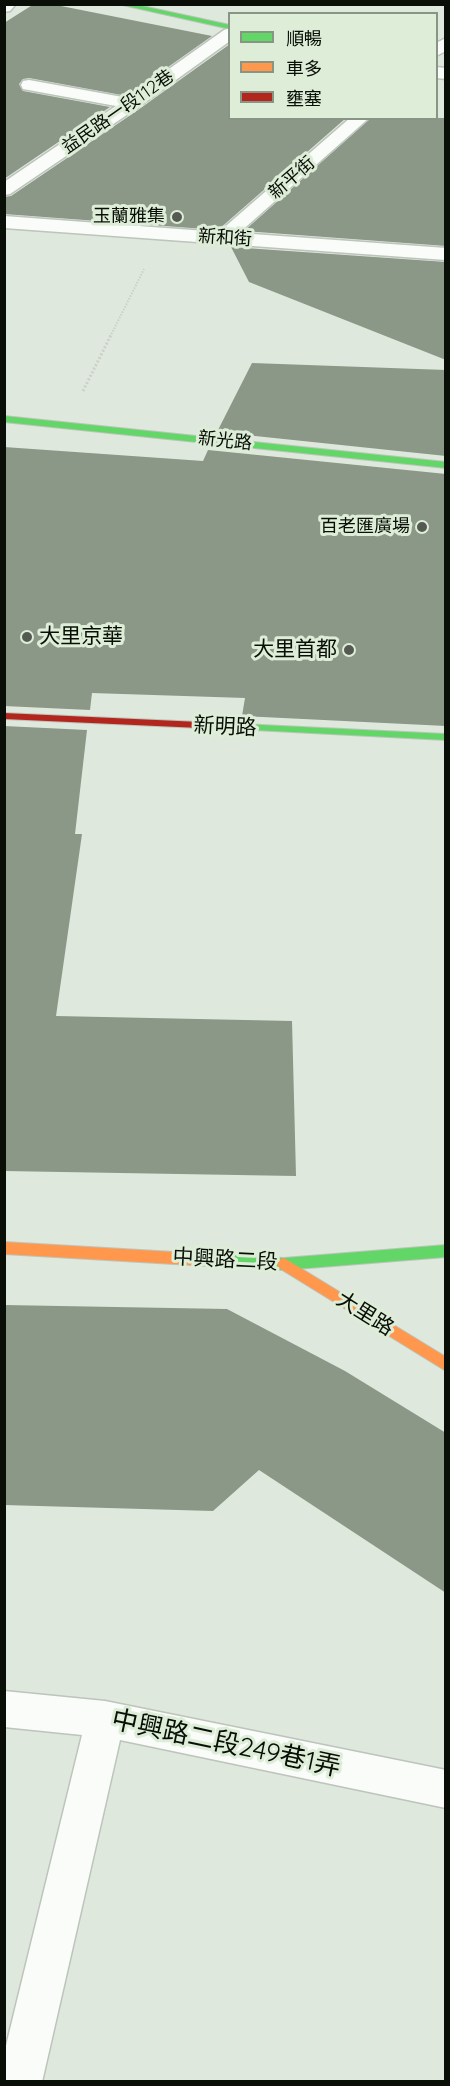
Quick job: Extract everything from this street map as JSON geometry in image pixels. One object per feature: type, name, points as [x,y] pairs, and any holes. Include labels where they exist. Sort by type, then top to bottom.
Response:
[{"type":"street","points":[[121,4],[228,27]]},
{"type":"street","name":"新光路","points":[[4,419],[446,465]]},
{"type":"street","name":"新明路","points":[[4,716],[446,737]]},
{"type":"street","name":"中興路二段","points":[[4,1248],[284,1264],[446,1251]]},
{"type":"street","name":"大里路","points":[[284,1264],[446,1365]]},
{"type":"lane","name":"益民路一段112巷","points":[[4,190],[131,104],[228,34]]},
{"type":"lane","points":[[29,86],[131,104]]},
{"type":"lane","name":"新平街","points":[[223,238],[359,120]]},
{"type":"lane","name":"新和街","points":[[4,222],[446,254]]},
{"type":"lane","name":"中興路二段249巷1弄","points":[[4,1709],[105,1719],[446,1790]]},
{"type":"lane","points":[[20,2082],[105,1719]]},
{"type":"path","points":[[66,424],[163,234]]},
{"type":"building","points":[[34,4],[51,4],[212,36],[127,96],[29,78],[23,79],[19,84],[23,91],[110,107],[4,179],[4,23]]},
{"type":"building","points":[[228,45],[228,120],[344,120],[218,230],[4,214],[4,197],[11,196]]},
{"type":"building","points":[[446,118],[446,246],[244,231],[369,120]]},
{"type":"building","points":[[231,247],[446,262],[446,360],[249,282]]},
{"type":"building","points":[[252,363],[446,370],[446,456],[217,432]]},
{"type":"building","points":[[4,447],[203,461],[208,450],[446,474],[446,726],[242,716],[245,698],[92,693],[90,710],[4,706]]},
{"type":"building","points":[[4,726],[87,730],[75,834],[82,834],[56,1016],[292,1021],[296,1176],[4,1171]]},
{"type":"building","points":[[4,1305],[227,1309],[345,1371],[446,1433],[446,1593],[259,1470],[213,1511],[4,1505]]},
{"type":"traffic: fast","points":[[121,4],[228,27]]},
{"type":"traffic: fast","points":[[4,419],[446,465]]},
{"type":"traffic: fast","points":[[200,725],[446,737]]},
{"type":"traffic: fast","points":[[225,1261],[284,1264],[446,1251]]},
{"type":"traffic: slow","points":[[4,1248],[225,1261]]},
{"type":"traffic: slow","points":[[284,1264],[446,1365]]},
{"type":"traffic: jam","points":[[4,716],[200,725]]},
{"type":"place","name":"玉蘭雅集","points":[[177,217]]},
{"type":"place","name":"百老匯廣場","points":[[422,527]]},
{"type":"place","name":"大里京華","points":[[27,637]]},
{"type":"place","name":"大里首都","points":[[349,650]]}]
